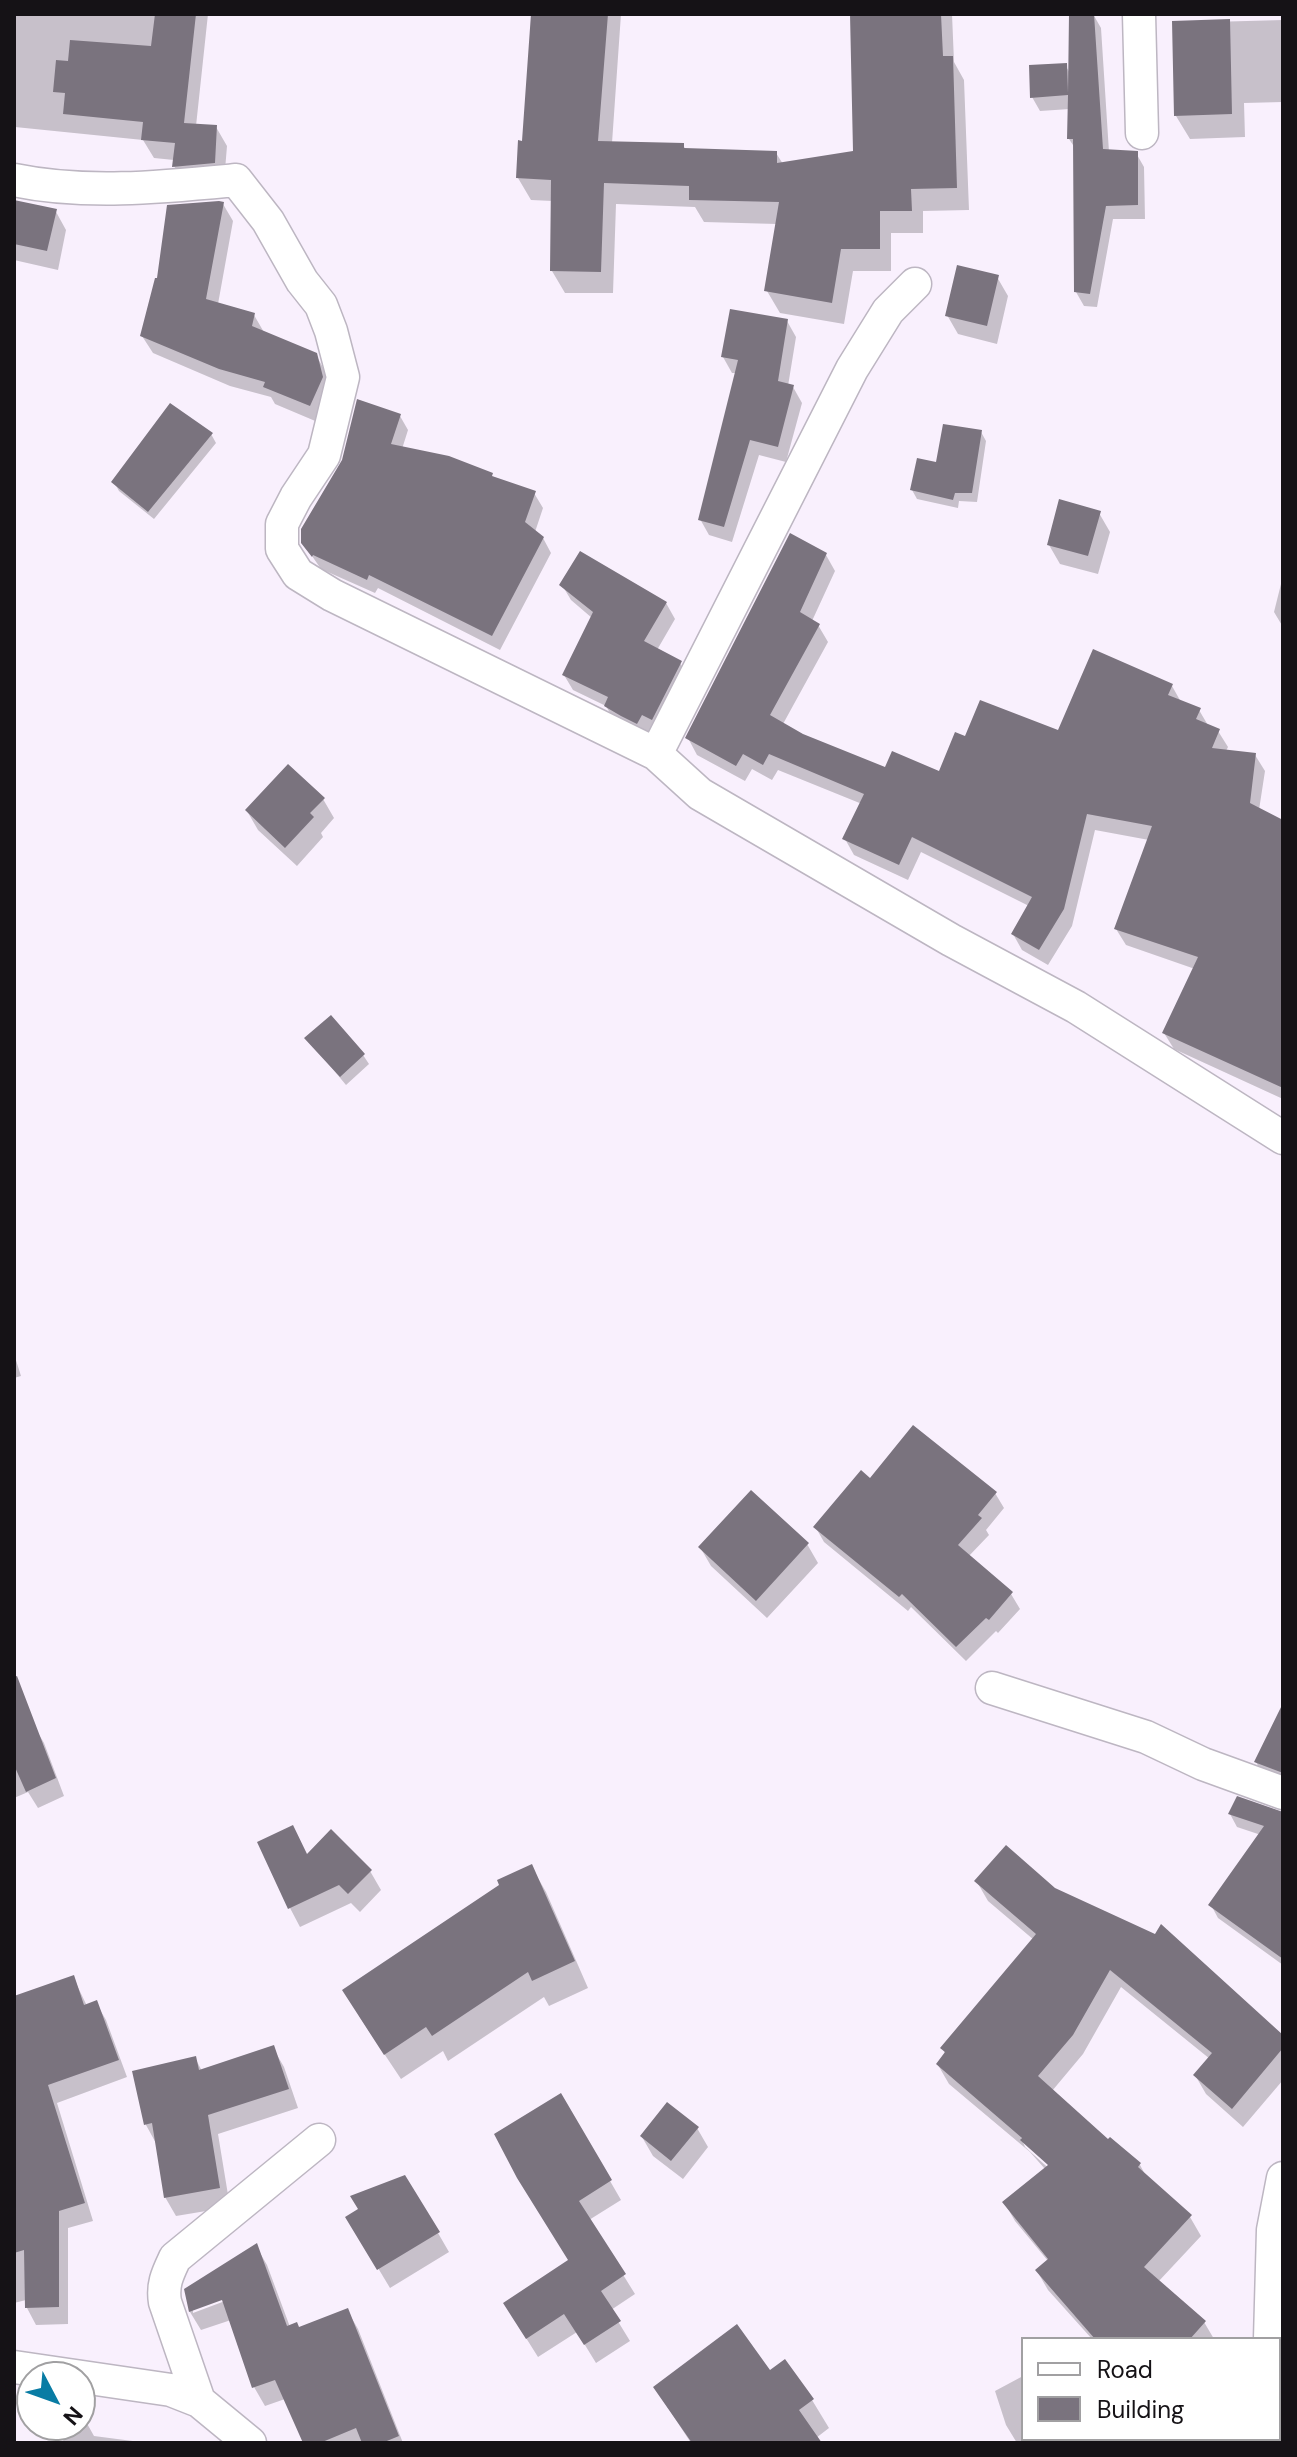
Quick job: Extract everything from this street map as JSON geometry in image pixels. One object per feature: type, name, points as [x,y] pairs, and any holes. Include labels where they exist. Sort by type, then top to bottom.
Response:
[{"type":"street","points":[[1139,14],[1142,133]]},
{"type":"street","points":[[14,180],[42,186],[161,187],[236,180],[268,221],[302,281],[321,305],[343,377],[324,455],[282,524],[282,549],[298,574],[332,595],[656,754],[700,794],[951,940],[1076,1007],[1283,1138]]},
{"type":"street","points":[[656,754],[852,369],[888,311],[915,284]]},
{"type":"street","points":[[992,1688],[1146,1737],[1203,1764],[1283,1793]]},
{"type":"street","points":[[199,2401],[165,2302],[163,2290],[166,2277],[175,2258],[319,2140]]},
{"type":"street","points":[[1270,2337],[1273,2230],[1283,2178]]},
{"type":"street","points":[[14,2367],[171,2390],[199,2401],[250,2443]]},
{"type":"building","points":[[155,14],[196,14],[184,123],[217,125],[215,163],[172,167],[175,143],[141,140],[143,122],[63,114],[65,93],[53,92],[56,60],[68,61],[70,40],[151,46]]},
{"type":"building","points":[[531,14],[608,14],[598,141],[684,143],[684,148],[777,151],[777,163],[853,151],[850,14],[941,14],[943,56],[953,56],[957,188],[911,189],[912,211],[880,211],[880,249],[841,249],[832,303],[764,291],[779,202],[689,200],[689,186],[604,183],[601,272],[550,271],[551,180],[516,178],[518,140],[522,141]]},
{"type":"building","points":[[1069,14],[1094,14],[1103,149],[1138,151],[1138,205],[1106,206],[1090,294],[1074,292],[1073,139],[1067,139],[1068,95],[1030,98],[1029,65],[1067,63],[1068,93]]},
{"type":"building","points":[[1230,19],[1232,114],[1174,116],[1172,21]]},
{"type":"building","points":[[14,200],[57,209],[47,251],[14,244]]},
{"type":"building","points":[[224,202],[206,299],[255,313],[252,326],[317,353],[323,377],[310,406],[263,387],[265,382],[219,369],[140,336],[157,278],[167,205]]},
{"type":"building","points":[[957,265],[999,275],[987,326],[945,316]]},
{"type":"building","points":[[730,309],[788,319],[778,381],[794,385],[778,447],[750,440],[724,527],[698,520],[738,360],[721,357]]},
{"type":"building","points":[[357,399],[401,414],[391,444],[449,456],[493,473],[492,476],[536,491],[525,522],[544,537],[492,636],[369,575],[367,580],[312,557],[301,543],[301,529],[342,460]]},
{"type":"building","points":[[170,403],[213,433],[148,512],[111,482]]},
{"type":"building","points":[[943,424],[982,430],[972,493],[955,493],[953,500],[910,490],[917,458],[936,462]]},
{"type":"building","points":[[1059,499],[1101,511],[1088,556],[1047,545]]},
{"type":"building","points":[[790,533],[827,553],[800,612],[820,624],[770,715],[803,734],[885,767],[892,751],[939,771],[955,732],[965,736],[980,700],[1058,730],[1093,649],[1173,684],[1168,695],[1201,708],[1196,719],[1220,729],[1212,748],[1256,753],[1250,803],[1283,820],[1283,1088],[1162,1033],[1198,957],[1114,929],[1152,826],[1087,814],[1064,909],[1039,950],[1011,934],[1032,897],[912,837],[899,865],[842,839],[864,794],[769,754],[763,765],[743,754],[736,766],[685,738]]},
{"type":"building","points":[[580,551],[667,602],[644,641],[682,661],[652,720],[642,715],[637,724],[621,716],[604,706],[608,697],[562,675],[593,612],[559,585]]},
{"type":"building","points":[[288,764],[325,798],[310,813],[314,817],[285,848],[245,810]]},
{"type":"building","points":[[331,1015],[365,1054],[340,1077],[304,1038]]},
{"type":"building","points":[[913,1425],[997,1492],[978,1515],[982,1518],[958,1545],[1013,1592],[989,1620],[986,1618],[956,1647],[902,1594],[899,1597],[813,1527],[861,1470],[870,1478]]},
{"type":"building","points":[[751,1490],[809,1543],[756,1601],[698,1547]]},
{"type":"building","points":[[17,1676],[56,1778],[26,1792],[14,1765],[14,1677]]},
{"type":"building","points":[[1283,1703],[1283,1773],[1254,1762]]},
{"type":"building","points":[[1237,1796],[1283,1812],[1283,1959],[1208,1905],[1264,1826],[1228,1814]]},
{"type":"building","points":[[293,1825],[307,1854],[331,1829],[372,1870],[348,1894],[339,1885],[288,1909],[257,1842]]},
{"type":"building","points":[[1006,1845],[1055,1888],[1155,1934],[1161,1924],[1283,2035],[1283,2048],[1232,2109],[1193,2075],[1212,2053],[1110,1970],[1073,2035],[1038,2076],[1108,2139],[1110,2137],[1141,2163],[1138,2167],[1192,2215],[1144,2267],[1206,2321],[1192,2337],[1093,2337],[1035,2270],[1048,2259],[1002,2202],[1048,2165],[1020,2140],[1022,2138],[936,2064],[945,2052],[940,2048],[1036,1934],[974,1881]]},
{"type":"building","points":[[532,1864],[575,1961],[532,1981],[528,1972],[432,2036],[426,2027],[384,2055],[342,1990],[499,1885],[497,1880]]},
{"type":"building","points":[[74,1975],[84,2005],[97,2000],[119,2060],[48,2085],[85,2203],[59,2211],[59,2307],[25,2308],[24,2250],[14,2253],[14,1996]]},
{"type":"building","points":[[274,2045],[289,2089],[208,2115],[220,2188],[164,2198],[152,2123],[144,2125],[132,2071],[196,2056],[199,2070]]},
{"type":"building","points":[[561,2093],[612,2180],[579,2201],[626,2274],[601,2291],[621,2321],[584,2345],[564,2314],[526,2339],[503,2303],[568,2260],[517,2178],[494,2134]]},
{"type":"building","points":[[667,2102],[699,2127],[671,2161],[640,2136]]},
{"type":"building","points":[[405,2175],[440,2232],[377,2270],[345,2217],[358,2209],[350,2196]]},
{"type":"building","points":[[257,2243],[287,2326],[297,2322],[299,2327],[348,2308],[399,2436],[382,2443],[362,2443],[356,2428],[320,2443],[303,2443],[275,2380],[252,2388],[222,2300],[189,2312],[184,2289]]},
{"type":"building","points":[[737,2324],[770,2370],[785,2359],[814,2399],[799,2410],[822,2443],[692,2443],[653,2387]]}]
